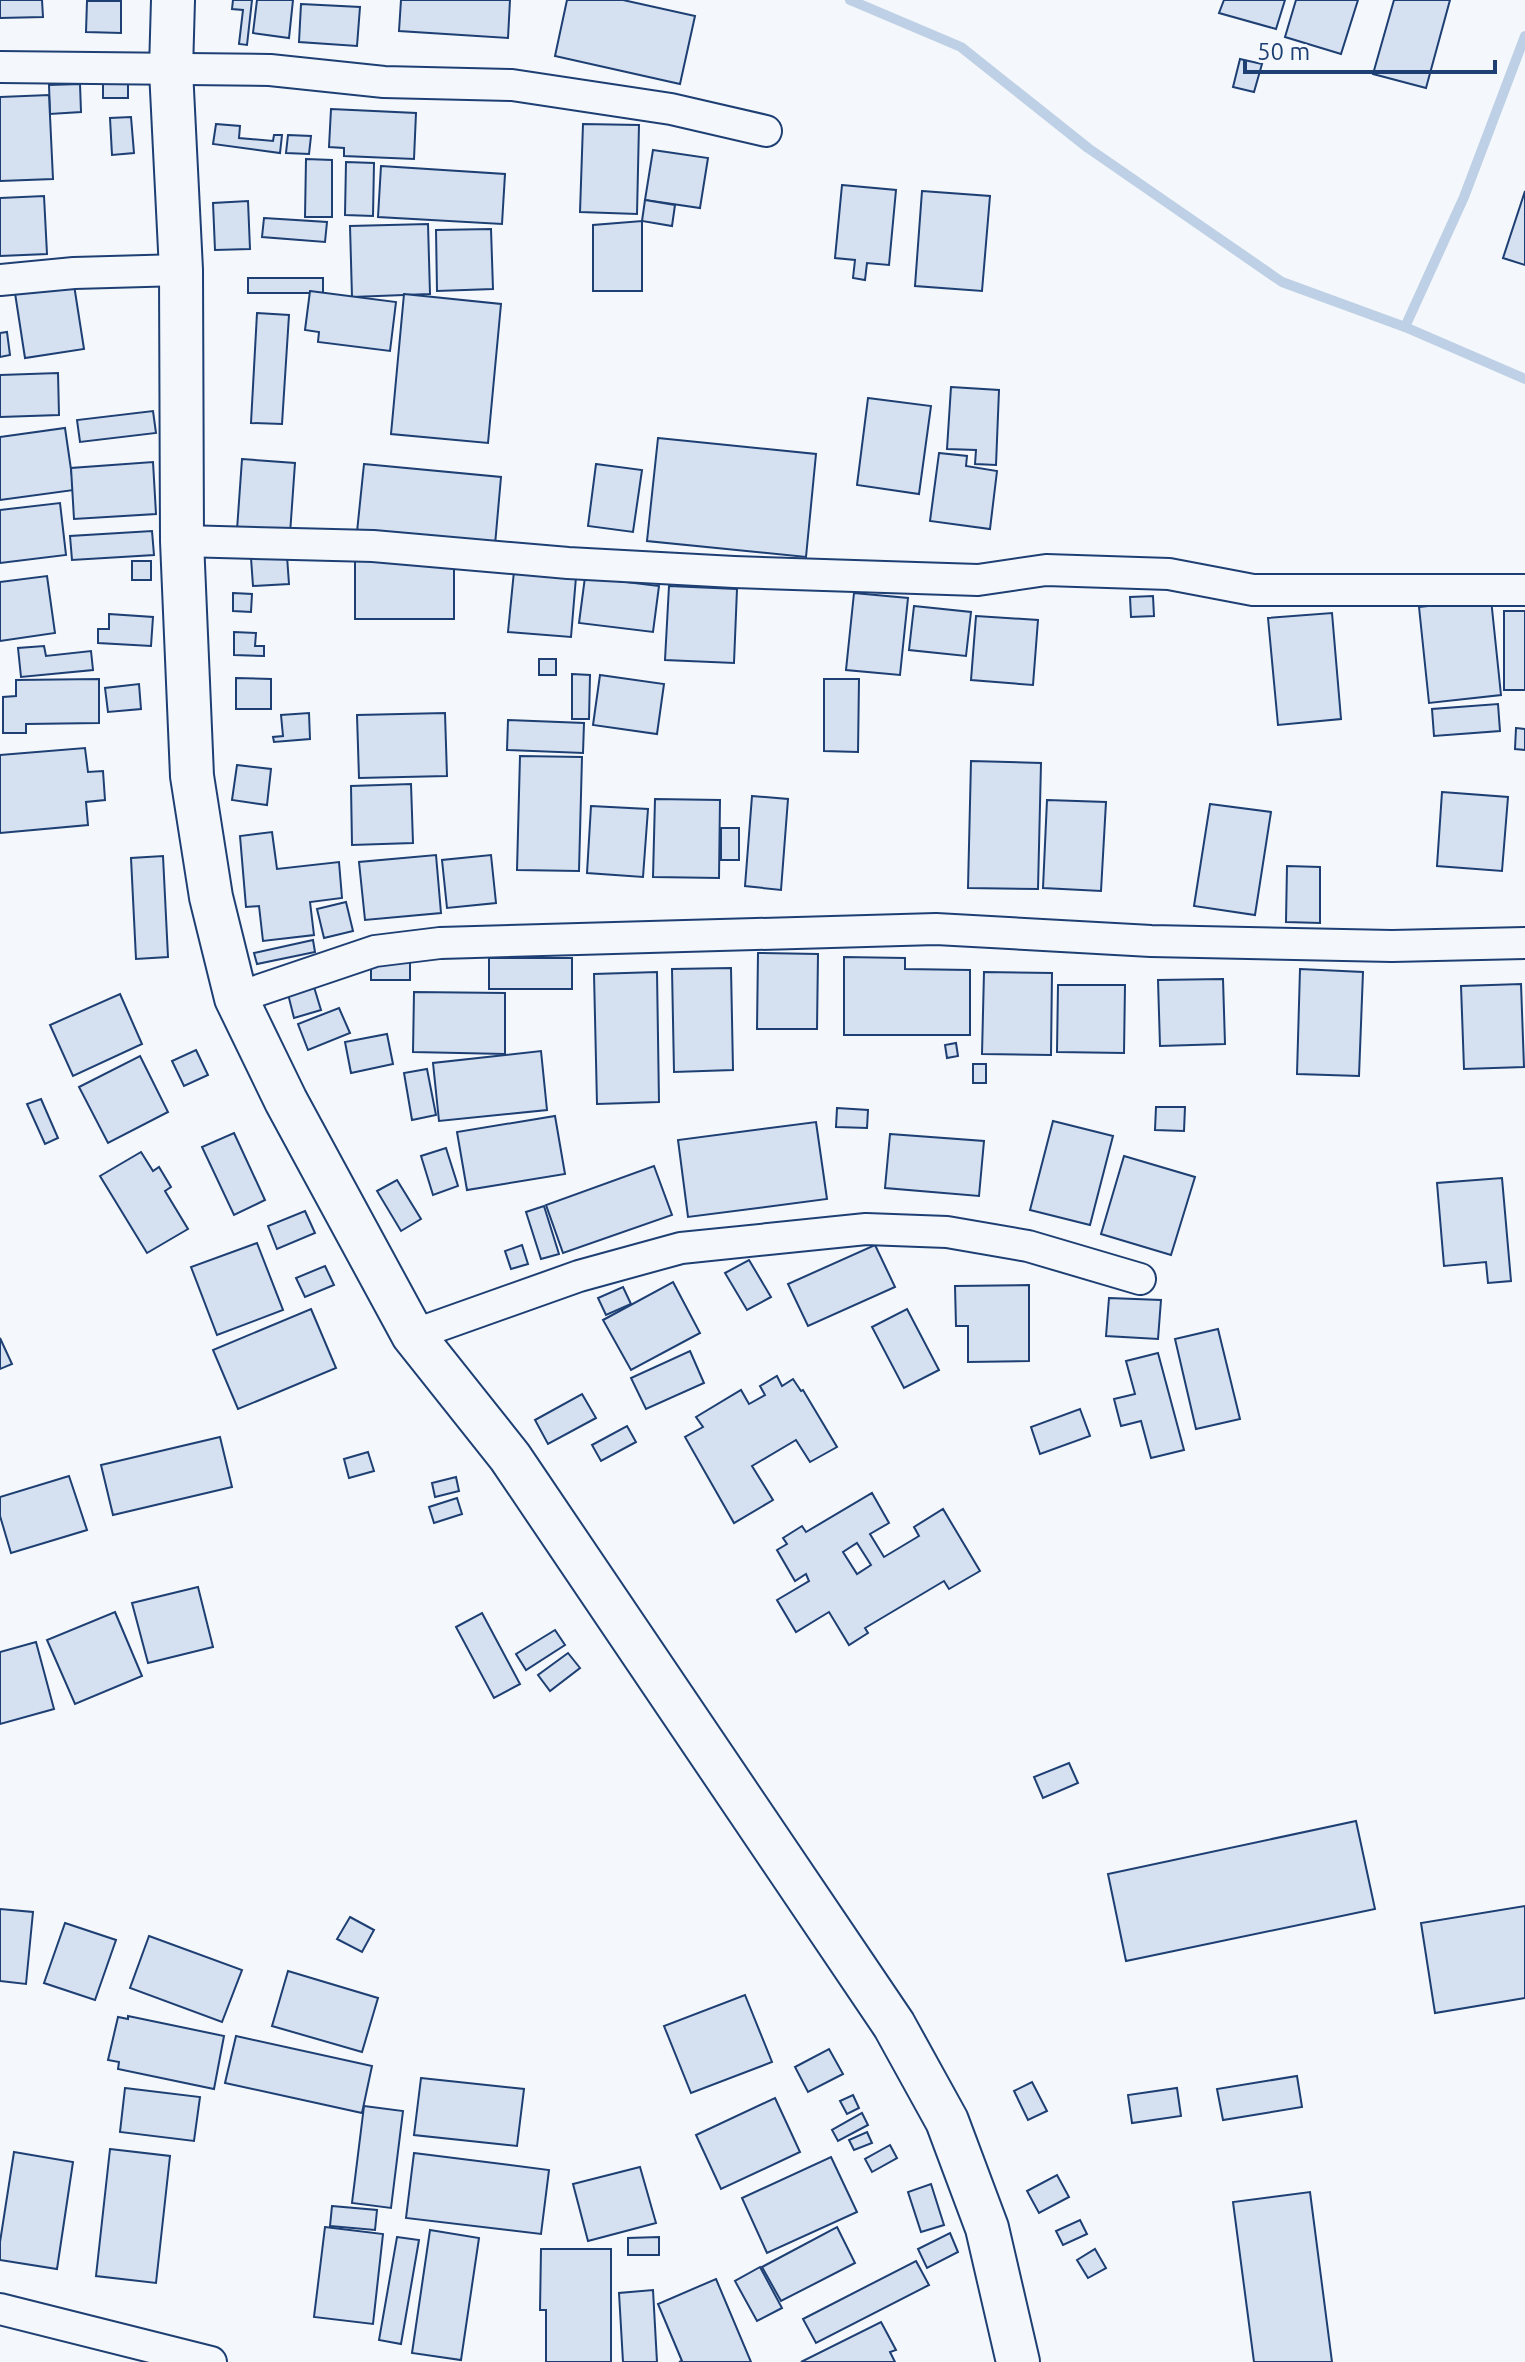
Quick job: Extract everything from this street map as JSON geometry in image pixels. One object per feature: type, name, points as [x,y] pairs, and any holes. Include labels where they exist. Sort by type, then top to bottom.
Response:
[{"type":"main road","points":[[173,0],[171,70],[181,270],[182,541],[192,776],[211,897],[236,998],[286,1101],[413,1335],[510,1457],[894,2025],[947,2121],[987,2228],[1018,2362]]},
{"type":"street","points":[[0,67],[270,70],[384,82],[512,85],[671,109],[766,131]]},
{"type":"street","points":[[0,280],[74,273],[181,270]]},
{"type":"street","points":[[182,541],[373,546],[568,563],[734,572],[978,580],[1046,570],[1169,574],[1253,590],[1525,590]]},
{"type":"street","points":[[236,998],[375,951],[440,943],[936,929],[1151,941],[1392,946],[1525,943]]},
{"type":"street","points":[[413,1335],[579,1276],[681,1248],[866,1229],[947,1232],[1028,1246],[1140,1279]]},
{"type":"street","points":[[0,2309],[211,2362]]},
{"type":"building","points":[[0,0],[42,0],[43,17],[0,18]]},
{"type":"building","points":[[233,0],[252,0],[247,45],[239,44],[243,10],[232,9]]},
{"type":"building","points":[[257,0],[293,0],[289,38],[253,33]]},
{"type":"building","points":[[401,0],[510,0],[508,38],[399,31]]},
{"type":"building","points":[[567,0],[623,0],[695,16],[680,84],[555,56]]},
{"type":"building","points":[[1224,0],[1285,0],[1276,29],[1219,13]]},
{"type":"building","points":[[1296,0],[1358,0],[1341,54],[1285,37]]},
{"type":"building","points":[[1394,0],[1450,0],[1426,88],[1373,74]]},
{"type":"building","points":[[87,1],[121,1],[121,33],[86,32]]},
{"type":"building","points":[[301,4],[360,7],[357,46],[299,42]]},
{"type":"building","points":[[1240,59],[1262,64],[1254,92],[1233,87]]},
{"type":"building","points":[[103,82],[128,83],[128,98],[103,98]]},
{"type":"building","points":[[80,84],[81,112],[50,114],[49,85]]},
{"type":"building","points":[[49,95],[53,179],[0,181],[0,97]]},
{"type":"building","points":[[331,109],[416,113],[414,159],[344,156],[344,148],[329,147]]},
{"type":"building","points":[[131,117],[134,153],[112,155],[110,118]]},
{"type":"building","points":[[216,124],[240,126],[239,138],[273,141],[274,135],[282,135],[280,153],[213,144]]},
{"type":"building","points":[[583,124],[639,125],[637,214],[580,212]]},
{"type":"building","points":[[288,135],[311,136],[309,154],[286,153]]},
{"type":"building","points":[[653,150],[708,158],[700,208],[645,200]]},
{"type":"building","points":[[306,159],[332,160],[332,217],[305,217]]},
{"type":"building","points":[[346,162],[374,163],[373,216],[345,215]]},
{"type":"building","points":[[381,166],[505,174],[502,224],[378,217]]},
{"type":"building","points":[[842,185],[896,190],[889,265],[867,263],[865,280],[853,278],[855,260],[835,258]]},
{"type":"building","points":[[922,191],[990,196],[982,291],[915,286]]},
{"type":"building","points":[[1525,191],[1525,265],[1503,258]]},
{"type":"building","points":[[44,196],[47,254],[0,256],[0,198]]},
{"type":"building","points":[[645,200],[675,205],[672,226],[642,221]]},
{"type":"building","points":[[248,201],[250,249],[215,250],[213,203]]},
{"type":"building","points":[[264,218],[327,222],[325,242],[262,237]]},
{"type":"building","points":[[642,221],[642,291],[593,291],[593,225]]},
{"type":"building","points":[[428,224],[430,294],[352,297],[350,226]]},
{"type":"building","points":[[491,229],[493,289],[437,291],[436,230]]},
{"type":"building","points":[[248,278],[323,278],[323,293],[248,293]]},
{"type":"building","points":[[74,285],[84,349],[25,358],[15,293]]},
{"type":"building","points":[[310,291],[396,302],[390,351],[318,342],[319,332],[305,330]]},
{"type":"building","points":[[404,294],[501,304],[488,443],[391,434]]},
{"type":"building","points":[[257,313],[289,315],[282,424],[251,423]]},
{"type":"building","points":[[7,332],[10,355],[0,357],[0,333]]},
{"type":"building","points":[[58,373],[59,415],[0,417],[0,375]]},
{"type":"building","points":[[951,387],[999,390],[996,465],[975,464],[976,450],[947,449]]},
{"type":"building","points":[[868,398],[931,406],[919,494],[857,485]]},
{"type":"building","points":[[153,411],[156,433],[80,442],[77,420]]},
{"type":"building","points":[[65,428],[74,490],[0,500],[0,437]]},
{"type":"building","points":[[658,438],[816,454],[806,557],[647,541]]},
{"type":"building","points":[[939,453],[967,456],[966,466],[997,471],[990,529],[930,521]]},
{"type":"building","points":[[242,459],[295,463],[290,534],[237,530]]},
{"type":"building","points":[[153,462],[156,514],[74,519],[71,468]]},
{"type":"building","points":[[364,464],[501,477],[495,545],[357,532]]},
{"type":"building","points":[[596,464],[642,470],[633,532],[588,526]]},
{"type":"building","points":[[60,503],[66,555],[0,563],[0,510]]},
{"type":"building","points":[[152,531],[154,555],[72,560],[70,536]]},
{"type":"building","points":[[287,556],[289,584],[253,586],[251,558]]},
{"type":"building","points":[[132,561],[151,561],[151,580],[132,580]]},
{"type":"building","points":[[355,561],[454,561],[454,619],[355,619]]},
{"type":"building","points":[[514,571],[576,577],[571,637],[508,632]]},
{"type":"building","points":[[47,576],[55,633],[0,641],[0,582]]},
{"type":"building","points":[[585,577],[659,586],[653,632],[579,623]]},
{"type":"building","points":[[669,586],[737,589],[734,663],[665,660]]},
{"type":"building","points":[[233,593],[252,594],[251,612],[233,611]]},
{"type":"building","points":[[854,593],[908,598],[900,675],[846,670]]},
{"type":"building","points":[[1153,596],[1154,616],[1131,617],[1130,597]]},
{"type":"building","points":[[1491,599],[1501,695],[1429,703],[1419,607]]},
{"type":"building","points":[[914,606],[971,612],[966,656],[909,650]]},
{"type":"building","points":[[1504,611],[1525,611],[1525,690],[1504,690]]},
{"type":"building","points":[[1332,613],[1341,719],[1278,725],[1268,618]]},
{"type":"building","points":[[109,614],[153,617],[151,646],[98,643],[98,629],[109,629]]},
{"type":"building","points":[[976,616],[1038,620],[1033,685],[971,680]]},
{"type":"building","points":[[234,632],[256,633],[255,646],[264,646],[264,656],[234,655]]},
{"type":"building","points":[[44,646],[46,656],[91,651],[93,670],[21,677],[18,648]]},
{"type":"building","points":[[539,659],[556,659],[556,675],[539,675]]},
{"type":"building","points":[[572,674],[590,675],[589,719],[572,719]]},
{"type":"building","points":[[600,675],[664,684],[657,734],[593,725]]},
{"type":"building","points":[[236,678],[271,679],[271,709],[236,709]]},
{"type":"building","points":[[99,679],[99,723],[26,724],[26,733],[3,733],[3,697],[16,696],[16,680]]},
{"type":"building","points":[[824,679],[859,679],[858,752],[824,751]]},
{"type":"building","points":[[139,684],[141,709],[108,712],[105,688]]},
{"type":"building","points":[[1498,704],[1500,731],[1434,736],[1432,709]]},
{"type":"building","points":[[309,713],[310,739],[274,742],[273,737],[283,736],[281,715]]},
{"type":"building","points":[[445,713],[447,776],[359,778],[357,715]]},
{"type":"building","points":[[508,720],[584,723],[583,753],[507,750]]},
{"type":"building","points":[[1516,728],[1525,729],[1525,750],[1515,749]]},
{"type":"building","points":[[85,748],[88,772],[103,771],[105,800],[86,802],[88,825],[0,833],[0,755]]},
{"type":"building","points":[[520,756],[582,757],[579,871],[517,870]]},
{"type":"building","points":[[971,761],[1041,763],[1038,889],[968,888]]},
{"type":"building","points":[[237,765],[271,769],[267,805],[232,800]]},
{"type":"building","points":[[411,784],[413,843],[352,845],[351,786]]},
{"type":"building","points":[[1442,792],[1508,797],[1502,871],[1437,866]]},
{"type":"building","points":[[752,796],[788,799],[781,890],[745,886]]},
{"type":"building","points":[[655,799],[720,800],[719,878],[653,877]]},
{"type":"building","points":[[1047,800],[1106,802],[1101,891],[1043,888]]},
{"type":"building","points":[[1210,804],[1271,812],[1255,915],[1194,906]]},
{"type":"building","points":[[591,806],[648,809],[643,877],[587,873]]},
{"type":"building","points":[[721,828],[739,828],[739,860],[721,860]]},
{"type":"building","points":[[272,832],[277,869],[339,862],[342,898],[310,902],[314,935],[263,941],[259,906],[246,907],[240,836]]},
{"type":"building","points":[[436,855],[441,913],[365,920],[359,862]]},
{"type":"building","points":[[491,855],[496,903],[447,908],[442,860]]},
{"type":"building","points":[[163,856],[168,957],[136,959],[131,858]]},
{"type":"building","points":[[1287,866],[1320,867],[1320,923],[1286,922]]},
{"type":"building","points":[[346,902],[353,931],[324,938],[317,909]]},
{"type":"building","points":[[313,940],[315,952],[257,964],[254,953]]},
{"type":"building","points":[[758,953],[818,954],[817,1029],[757,1029]]},
{"type":"building","points":[[844,957],[905,958],[905,969],[970,970],[970,1035],[844,1035]]},
{"type":"building","points":[[371,958],[410,958],[410,980],[371,980]]},
{"type":"building","points":[[489,958],[572,958],[572,989],[489,989]]},
{"type":"building","points":[[731,968],[733,1070],[674,1072],[672,969]]},
{"type":"building","points":[[1300,969],[1363,972],[1359,1076],[1297,1074]]},
{"type":"building","points":[[657,972],[659,1102],[597,1104],[594,974]]},
{"type":"building","points":[[984,972],[1052,973],[1051,1055],[982,1054]]},
{"type":"building","points":[[1223,979],[1225,1044],[1160,1046],[1158,980]]},
{"type":"building","points":[[1521,984],[1524,1067],[1464,1069],[1461,986]]},
{"type":"building","points":[[1058,985],[1125,985],[1124,1053],[1057,1052]]},
{"type":"building","points":[[314,987],[321,1010],[294,1018],[288,994]]},
{"type":"building","points":[[414,992],[505,993],[505,1054],[413,1052]]},
{"type":"building","points":[[120,994],[142,1044],[73,1076],[50,1025]]},
{"type":"building","points":[[339,1008],[350,1033],[308,1050],[298,1024]]},
{"type":"building","points":[[387,1034],[393,1064],[351,1073],[345,1042]]},
{"type":"building","points":[[956,1043],[958,1056],[947,1058],[945,1045]]},
{"type":"building","points":[[196,1050],[208,1075],[184,1086],[172,1061]]},
{"type":"building","points":[[541,1051],[547,1110],[439,1121],[433,1063]]},
{"type":"building","points":[[140,1056],[168,1112],[108,1143],[79,1087]]},
{"type":"building","points":[[973,1064],[986,1064],[986,1083],[973,1083]]},
{"type":"building","points":[[427,1069],[436,1115],[412,1120],[404,1073]]},
{"type":"building","points":[[41,1099],[58,1138],[45,1144],[27,1104]]},
{"type":"building","points":[[1156,1107],[1185,1107],[1184,1131],[1155,1130]]},
{"type":"building","points":[[837,1108],[868,1110],[867,1128],[836,1127]]},
{"type":"building","points":[[555,1116],[565,1174],[467,1190],[457,1132]]},
{"type":"building","points":[[1053,1121],[1113,1136],[1090,1225],[1030,1210]]},
{"type":"building","points":[[816,1122],[827,1199],[688,1217],[678,1140]]},
{"type":"building","points":[[234,1133],[265,1200],[234,1215],[202,1147]]},
{"type":"building","points":[[890,1134],[984,1141],[979,1196],[885,1188]]},
{"type":"building","points":[[446,1148],[458,1186],[433,1195],[421,1156]]},
{"type":"building","points":[[141,1152],[153,1171],[159,1167],[171,1187],[165,1191],[188,1229],[147,1253],[100,1176]]},
{"type":"building","points":[[1124,1156],[1195,1177],[1171,1255],[1101,1234]]},
{"type":"building","points":[[654,1166],[672,1215],[563,1253],[546,1205]]},
{"type":"building","points":[[1502,1178],[1511,1281],[1488,1283],[1486,1262],[1444,1266],[1437,1183]]},
{"type":"building","points":[[397,1180],[421,1219],[401,1231],[377,1191]]},
{"type":"building","points":[[544,1206],[559,1254],[541,1259],[526,1212]]},
{"type":"building","points":[[305,1211],[315,1233],[277,1249],[268,1226]]},
{"type":"building","points":[[257,1243],[283,1310],[217,1335],[191,1267]]},
{"type":"building","points":[[522,1245],[528,1264],[511,1269],[505,1251]]},
{"type":"building","points":[[875,1245],[895,1287],[808,1326],[788,1284]]},
{"type":"building","points":[[749,1260],[771,1297],[747,1310],[725,1273]]},
{"type":"building","points":[[325,1266],[334,1285],[305,1297],[296,1278]]},
{"type":"building","points":[[673,1282],[700,1333],[631,1370],[603,1320]]},
{"type":"building","points":[[1029,1285],[1029,1361],[968,1362],[968,1326],[956,1326],[955,1286]]},
{"type":"building","points":[[623,1287],[631,1304],[606,1315],[598,1298]]},
{"type":"building","points":[[1109,1298],[1161,1300],[1158,1339],[1106,1336]]},
{"type":"building","points":[[311,1309],[336,1368],[238,1409],[213,1350]]},
{"type":"building","points":[[907,1309],[939,1370],[904,1388],[872,1327]]},
{"type":"building","points":[[1218,1329],[1240,1419],[1196,1429],[1175,1339]]},
{"type":"building","points":[[0,1338],[12,1364],[0,1369]]},
{"type":"building","points":[[690,1351],[704,1383],[646,1409],[631,1378]]},
{"type":"building","points":[[1158,1353],[1184,1450],[1151,1458],[1141,1421],[1121,1426],[1114,1399],[1135,1394],[1126,1361]]},
{"type":"building","points":[[777,1376],[782,1386],[793,1379],[803,1390],[837,1447],[810,1462],[796,1440],[752,1466],[773,1500],[734,1523],[685,1437],[703,1427],[696,1417],[741,1390],[749,1404],[765,1395],[760,1386]]},
{"type":"building","points":[[582,1394],[596,1418],[548,1444],[535,1420]]},
{"type":"building","points":[[1080,1409],[1090,1436],[1040,1454],[1031,1427]]},
{"type":"building","points":[[627,1426],[636,1442],[601,1461],[592,1445]]},
{"type":"building","points":[[220,1437],[232,1487],[113,1515],[101,1465]]},
{"type":"building","points":[[368,1452],[374,1471],[349,1478],[344,1459]]},
{"type":"building","points":[[69,1476],[87,1530],[11,1553],[0,1516],[0,1497]]},
{"type":"building","points":[[456,1477],[459,1491],[435,1497],[432,1483]]},
{"type":"building","points":[[872,1493],[889,1523],[870,1534],[884,1557],[919,1536],[914,1527],[943,1509],[980,1571],[949,1589],[944,1581],[865,1628],[868,1633],[849,1645],[829,1612],[796,1632],[777,1600],[809,1581],[806,1574],[795,1581],[777,1550],[787,1544],[783,1538],[802,1526],[806,1532]],"holes":[[[857,1543],[871,1565],[857,1574],[843,1552]]]},
{"type":"building","points":[[457,1498],[462,1514],[434,1523],[429,1507]]},
{"type":"building","points":[[198,1587],[213,1647],[148,1663],[132,1603]]},
{"type":"building","points":[[115,1612],[142,1676],[75,1704],[47,1640]]},
{"type":"building","points":[[482,1613],[520,1684],[494,1698],[456,1627]]},
{"type":"building","points":[[555,1630],[565,1645],[526,1670],[516,1654]]},
{"type":"building","points":[[36,1642],[54,1709],[0,1724],[0,1652]]},
{"type":"building","points":[[568,1653],[580,1668],[550,1691],[538,1675]]},
{"type":"building","points":[[1069,1763],[1078,1783],[1043,1798],[1034,1777]]},
{"type":"building","points":[[1356,1821],[1375,1909],[1126,1961],[1108,1874]]},
{"type":"building","points":[[1525,1906],[1525,1998],[1435,2013],[1421,1923]]},
{"type":"building","points":[[0,1909],[33,1912],[26,1984],[0,1981]]},
{"type":"building","points":[[350,1917],[374,1930],[362,1952],[337,1939]]},
{"type":"building","points":[[65,1923],[116,1940],[95,2000],[44,1983]]},
{"type":"building","points":[[149,1936],[242,1970],[222,2022],[130,1988]]},
{"type":"building","points":[[288,1971],[378,1998],[362,2052],[272,2026]]},
{"type":"building","points":[[745,1995],[772,2062],[691,2093],[664,2026]]},
{"type":"building","points":[[128,2016],[224,2036],[214,2089],[118,2069],[119,2062],[108,2060],[118,2017],[128,2019]]},
{"type":"building","points":[[236,2036],[372,2066],[362,2113],[225,2083]]},
{"type":"building","points":[[829,2049],[843,2074],[808,2092],[795,2067]]},
{"type":"building","points":[[1297,2076],[1302,2107],[1223,2120],[1217,2089]]},
{"type":"building","points":[[421,2078],[524,2089],[517,2146],[414,2135]]},
{"type":"building","points":[[1032,2082],[1047,2111],[1028,2120],[1014,2091]]},
{"type":"building","points":[[125,2088],[200,2097],[194,2141],[120,2132]]},
{"type":"building","points":[[1177,2088],[1181,2116],[1132,2123],[1128,2095]]},
{"type":"building","points":[[853,2095],[859,2108],[847,2114],[840,2101]]},
{"type":"building","points":[[775,2098],[800,2152],[721,2189],[696,2135]]},
{"type":"building","points":[[364,2106],[403,2111],[391,2208],[352,2203]]},
{"type":"building","points":[[862,2113],[868,2125],[838,2141],[832,2130]]},
{"type":"building","points":[[867,2132],[872,2143],[854,2150],[849,2140]]},
{"type":"building","points":[[890,2145],[897,2158],[872,2172],[865,2159]]},
{"type":"building","points":[[110,2149],[170,2156],[156,2283],[96,2276]]},
{"type":"building","points":[[14,2152],[73,2162],[57,2269],[0,2260]]},
{"type":"building","points":[[414,2153],[549,2170],[541,2234],[406,2218]]},
{"type":"building","points":[[831,2157],[857,2212],[767,2253],[742,2198]]},
{"type":"building","points":[[640,2167],[656,2223],[588,2241],[573,2184]]},
{"type":"building","points":[[1057,2175],[1069,2197],[1039,2213],[1027,2191]]},
{"type":"building","points":[[931,2184],[944,2225],[921,2232],[908,2192]]},
{"type":"building","points":[[1310,2192],[1332,2362],[1254,2362],[1233,2202]]},
{"type":"building","points":[[332,2206],[377,2210],[375,2230],[330,2226]]},
{"type":"building","points":[[1080,2220],[1087,2234],[1063,2245],[1056,2231]]},
{"type":"building","points":[[325,2227],[383,2234],[373,2324],[314,2317]]},
{"type":"building","points":[[837,2227],[855,2263],[781,2301],[762,2267]]},
{"type":"building","points":[[430,2230],[479,2238],[461,2360],[412,2353]]},
{"type":"building","points":[[950,2233],[958,2252],[927,2268],[918,2249]]},
{"type":"building","points":[[397,2237],[419,2240],[401,2344],[379,2340]]},
{"type":"building","points":[[659,2237],[659,2255],[628,2255],[628,2238]]},
{"type":"building","points":[[541,2249],[611,2249],[611,2362],[546,2362],[546,2310],[540,2310]]},
{"type":"building","points":[[1095,2249],[1106,2268],[1088,2278],[1077,2260]]},
{"type":"building","points":[[916,2261],[929,2285],[816,2343],[803,2319]]},
{"type":"building","points":[[760,2267],[782,2308],[757,2321],[735,2281]]},
{"type":"building","points":[[716,2279],[751,2362],[679,2362],[682,2361],[658,2304]]},
{"type":"building","points":[[653,2290],[657,2362],[623,2362],[619,2293]]},
{"type":"building","points":[[881,2322],[896,2350],[890,2352],[895,2362],[801,2362]]},
{"type":"waterway","points":[[850,0],[961,47],[1088,148],[1282,282],[1405,327],[1525,379]]},
{"type":"waterway","points":[[1405,327],[1464,197],[1525,36]]}]
